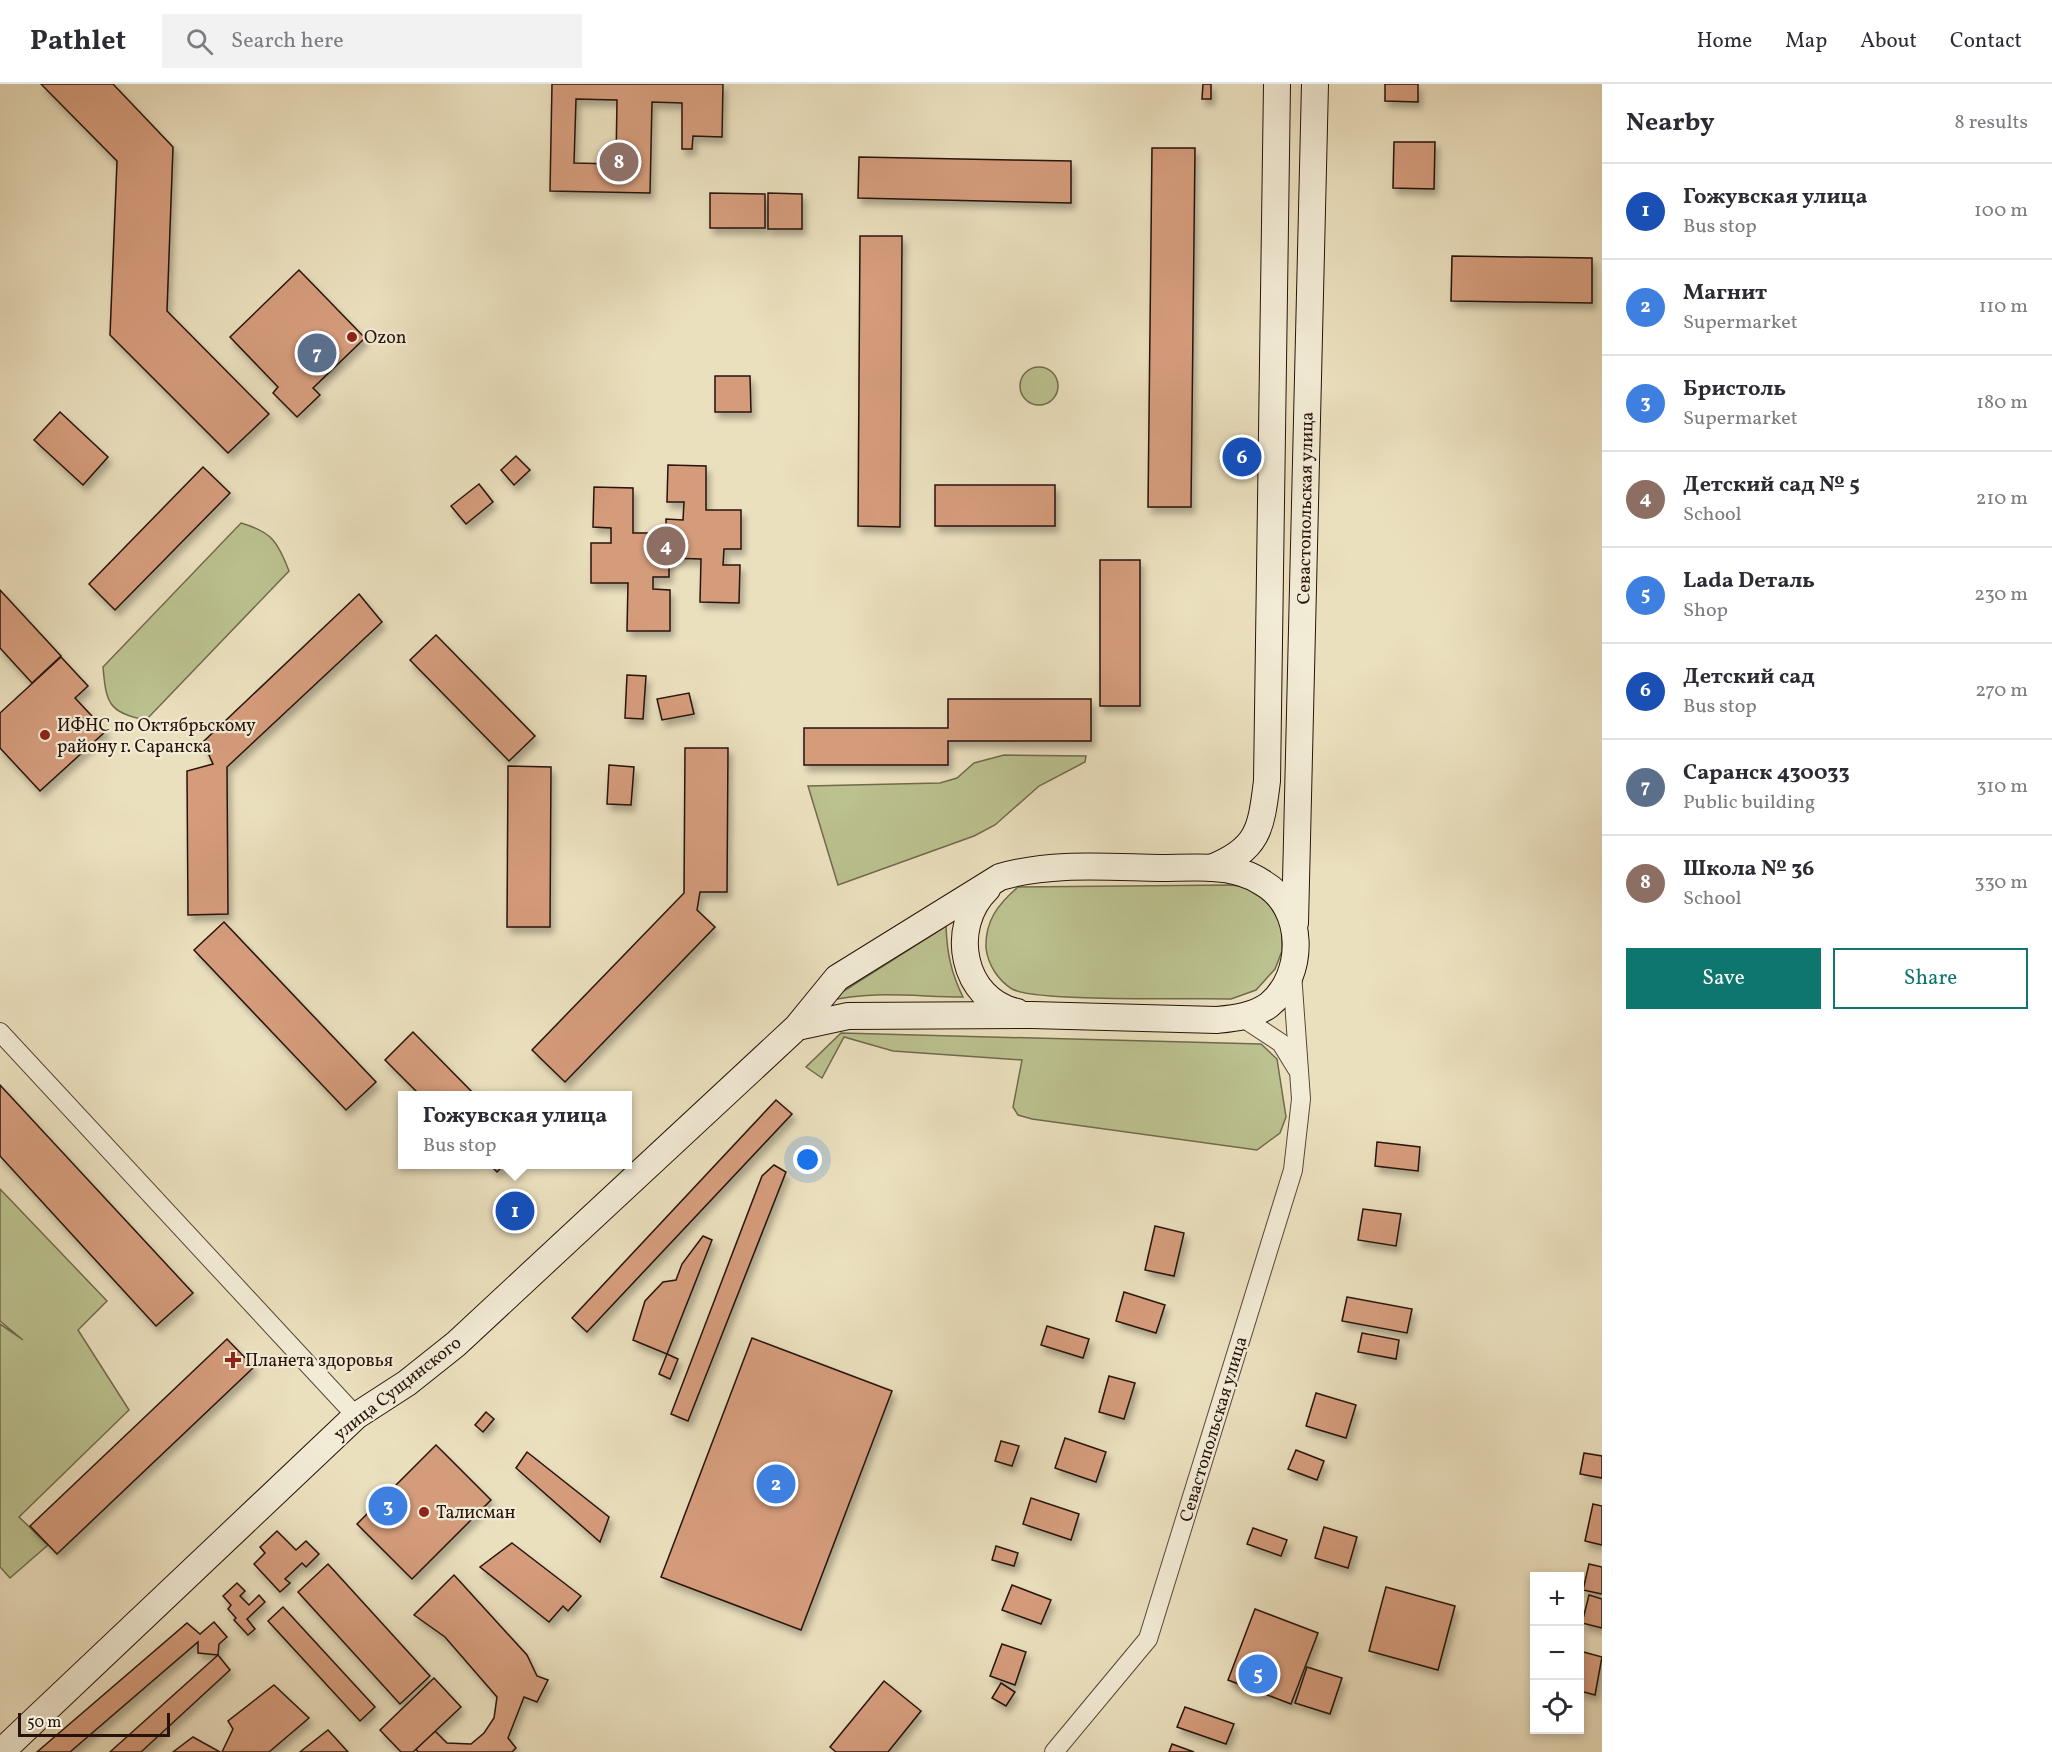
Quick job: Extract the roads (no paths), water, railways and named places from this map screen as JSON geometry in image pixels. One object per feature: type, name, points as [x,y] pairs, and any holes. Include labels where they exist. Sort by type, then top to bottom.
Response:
[{"type":"street","name":"Севастопольская улица","points":[[1211,868],[1235,859],[1252,844],[1262,820],[1267,781],[1277,84]]},
{"type":"street","name":"Севастопольская улица","points":[[1054,1752],[1148,1639],[1293,1170],[1301,1099],[1292,971],[1295,933],[1315,84]]},
{"type":"street","points":[[1032,1015],[1004,1009],[986,998],[973,979],[966,958],[964,935],[970,913],[984,891],[1000,877],[1052,867],[1211,868],[1242,873],[1264,883],[1279,895],[1289,913],[1295,933]]},
{"type":"street","name":"улица Сущинского","points":[[1,1752],[356,1416],[407,1383],[456,1344],[797,1027],[837,978],[1000,877]]},
{"type":"street","points":[[797,1027],[848,1016],[1032,1015],[1217,1020],[1243,1018],[1268,1005],[1283,990],[1292,971]]},
{"type":"street","points":[[1243,1018],[1281,1043],[1299,1073]]},
{"type":"street","points":[[0,1032],[356,1416]]},
{"type":"place","name":"Школа № 36","points":[[619,162]]},
{"type":"place","name":"Ozon","points":[[352,337]]},
{"type":"place","name":"Саранск 430033","points":[[317,353]]},
{"type":"place","name":"Детский сад","points":[[1242,457]]},
{"type":"place","name":"Детский сад № 5","points":[[666,546]]},
{"type":"place","name":"ИФНС по Октябрьскому району г. Саранска","points":[[45,735]]},
{"type":"place","name":"Гожувская улица","points":[[515,1211]]},
{"type":"place","name":"Планета здоровья","points":[[233,1360]]},
{"type":"place","name":"Магнит","points":[[776,1484]]},
{"type":"place","name":"Бристоль","points":[[388,1506]]},
{"type":"place","name":"Талисман","points":[[424,1512]]},
{"type":"place","name":"Lada Dеталь","points":[[1258,1674]]}]
